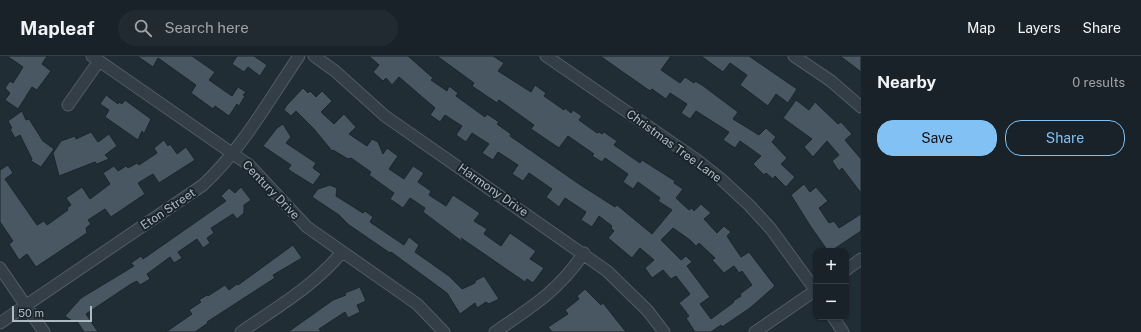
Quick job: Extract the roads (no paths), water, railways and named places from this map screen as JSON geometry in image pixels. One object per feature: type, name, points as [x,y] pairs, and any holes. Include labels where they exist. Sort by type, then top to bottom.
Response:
[{"type":"street","name":"Eton Street","points":[[0,323],[203,185],[218,171],[233,153],[299,56]]},
{"type":"street","name":"Harmony Drive","points":[[314,56],[335,71],[385,116],[584,253],[628,290],[664,332]]},
{"type":"street","name":"Christmas Tree Lane","points":[[546,56],[697,160],[721,180],[771,229],[813,286]]},
{"type":"street","points":[[794,56],[831,81],[861,107]]},
{"type":"street","name":"Century Drive","points":[[95,58],[233,153],[266,182],[290,211],[308,227],[417,304],[432,317],[444,332]]},
{"type":"street","points":[[68,105],[95,58]]},
{"type":"street","points":[[241,332],[312,284],[327,270],[342,252]]},
{"type":"street","points":[[495,332],[546,297],[563,282],[584,253]]},
{"type":"street","points":[[849,268],[861,260]]},
{"type":"street","points":[[0,268],[44,332]]},
{"type":"street","points":[[755,332],[813,292]]},
{"type":"street","points":[[836,320],[844,332]]}]
